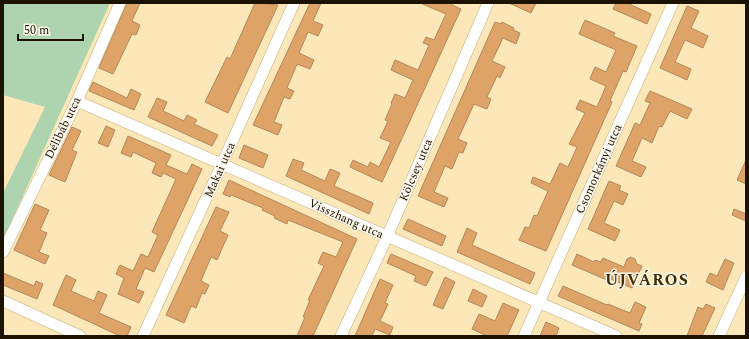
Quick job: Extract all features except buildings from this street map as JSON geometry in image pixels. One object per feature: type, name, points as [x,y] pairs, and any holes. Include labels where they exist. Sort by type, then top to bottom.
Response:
[{"type":"street","name":"Délibáb utca","points":[[3,252],[77,101],[120,3]]},
{"type":"street","name":"Makai utca","points":[[143,336],[294,3]]},
{"type":"street","name":"Kölcsey utca","points":[[341,336],[387,237],[488,3]]},
{"type":"street","name":"Csomorkányi utca","points":[[524,336],[673,3]]},
{"type":"street","name":"Visszhang utca","points":[[77,101],[539,304],[616,336]]},
{"type":"street","points":[[719,336],[746,277]]},
{"type":"street","points":[[3,301],[80,336]]},
{"type":"green space","points":[[3,3],[110,3],[3,240],[3,193],[45,107],[3,95]]},
{"type":"district","name":"ÚJVÁROS","points":[[647,280]]}]
